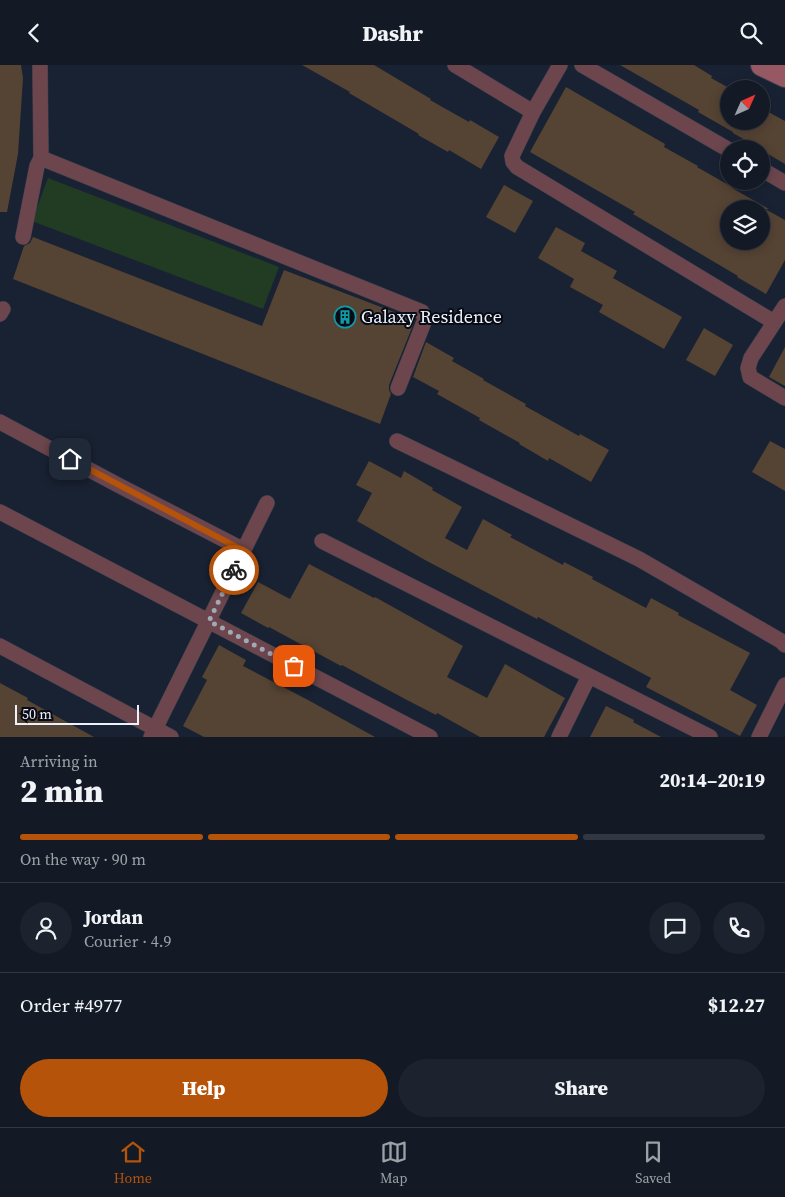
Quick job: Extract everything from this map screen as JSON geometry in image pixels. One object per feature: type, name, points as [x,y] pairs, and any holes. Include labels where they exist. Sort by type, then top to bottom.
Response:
[{"type":"street","points":[[23,237],[37,166],[41,158],[40,65]]},
{"type":"street","points":[[455,65],[533,112]]},
{"type":"street","points":[[560,65],[533,112],[512,156],[513,162],[518,167],[774,322]]},
{"type":"street","points":[[582,65],[720,145]]},
{"type":"street","points":[[762,65],[785,76]]},
{"type":"street","points":[[41,158],[422,312],[425,317],[424,322],[398,388]]},
{"type":"street","points":[[770,174],[785,183]]},
{"type":"street","points":[[785,306],[751,358],[748,368],[750,377],[785,398]]},
{"type":"street","points":[[0,422],[244,551]]},
{"type":"street","points":[[397,441],[639,559],[785,645]]},
{"type":"street","points":[[153,733],[267,503]]},
{"type":"street","points":[[0,511],[430,737]]},
{"type":"street","points":[[322,541],[710,737]]},
{"type":"street","points":[[0,647],[153,733],[171,737]]},
{"type":"street","points":[[559,737],[589,676]]},
{"type":"street","points":[[759,737],[785,685]]},
{"type":"green space","points":[[48,178],[279,267],[263,309],[32,221]]},
{"type":"building","points":[[0,65],[21,65],[23,78],[18,154],[7,212],[0,212]]},
{"type":"building","points":[[302,65],[374,65],[430,100],[499,137],[481,169],[449,150],[448,152],[418,135],[350,92]]},
{"type":"building","points":[[620,65],[694,65],[720,83],[720,125],[698,112],[699,110]]},
{"type":"building","points":[[566,87],[665,144],[664,147],[720,180],[720,190],[736,190],[753,200],[720,200],[720,250],[770,250],[770,212],[785,220],[785,260],[766,294],[633,214],[635,212],[530,152]]},
{"type":"building","points":[[770,113],[785,121],[785,164],[770,155],[770,140],[745,140],[730,130],[770,130]]},
{"type":"building","points":[[504,185],[533,201],[515,233],[486,217]]},
{"type":"building","points":[[556,227],[585,243],[581,251],[617,271],[613,278],[682,317],[664,349],[599,312],[603,305],[570,287],[574,279],[538,258]]},
{"type":"building","points":[[33,237],[262,326],[284,270],[415,320],[389,385],[391,394],[380,424],[13,279],[24,246],[30,243]]},
{"type":"building","points":[[704,328],[733,345],[715,376],[686,360]]},
{"type":"building","points":[[426,342],[454,358],[452,361],[526,404],[525,406],[579,436],[580,434],[609,450],[591,482],[549,458],[548,461],[519,444],[479,420],[480,418],[437,394],[439,391],[413,377]]},
{"type":"building","points":[[785,347],[785,386],[769,377]]},
{"type":"building","points":[[770,441],[785,449],[785,491],[752,472]]},
{"type":"building","points":[[369,461],[401,478],[404,471],[462,507],[445,538],[467,550],[483,519],[512,535],[510,537],[563,565],[564,562],[593,577],[592,579],[646,608],[651,598],[679,613],[678,615],[750,653],[730,690],[757,705],[740,736],[646,687],[651,678],[538,617],[537,619],[425,560],[357,521],[372,493],[356,485]]},
{"type":"building","points":[[309,564],[375,597],[463,646],[447,677],[487,698],[505,664],[565,698],[544,737],[480,737],[437,713],[436,715],[241,613],[258,582],[290,599]]},
{"type":"building","points":[[219,645],[246,660],[243,666],[375,737],[204,737],[183,726],[207,680],[202,677]]},
{"type":"building","points":[[0,683],[28,698],[27,700],[94,737],[0,737]]},
{"type":"building","points":[[606,706],[634,720],[633,722],[661,737],[590,737]]},
{"type":"way so far","points":[[234,570],[209,621],[294,666]]},
{"type":"place","name":"Galaxy Residence","points":[[345,317]]},
{"type":"route","points":[[70,459],[244,551],[234,570]]}]
